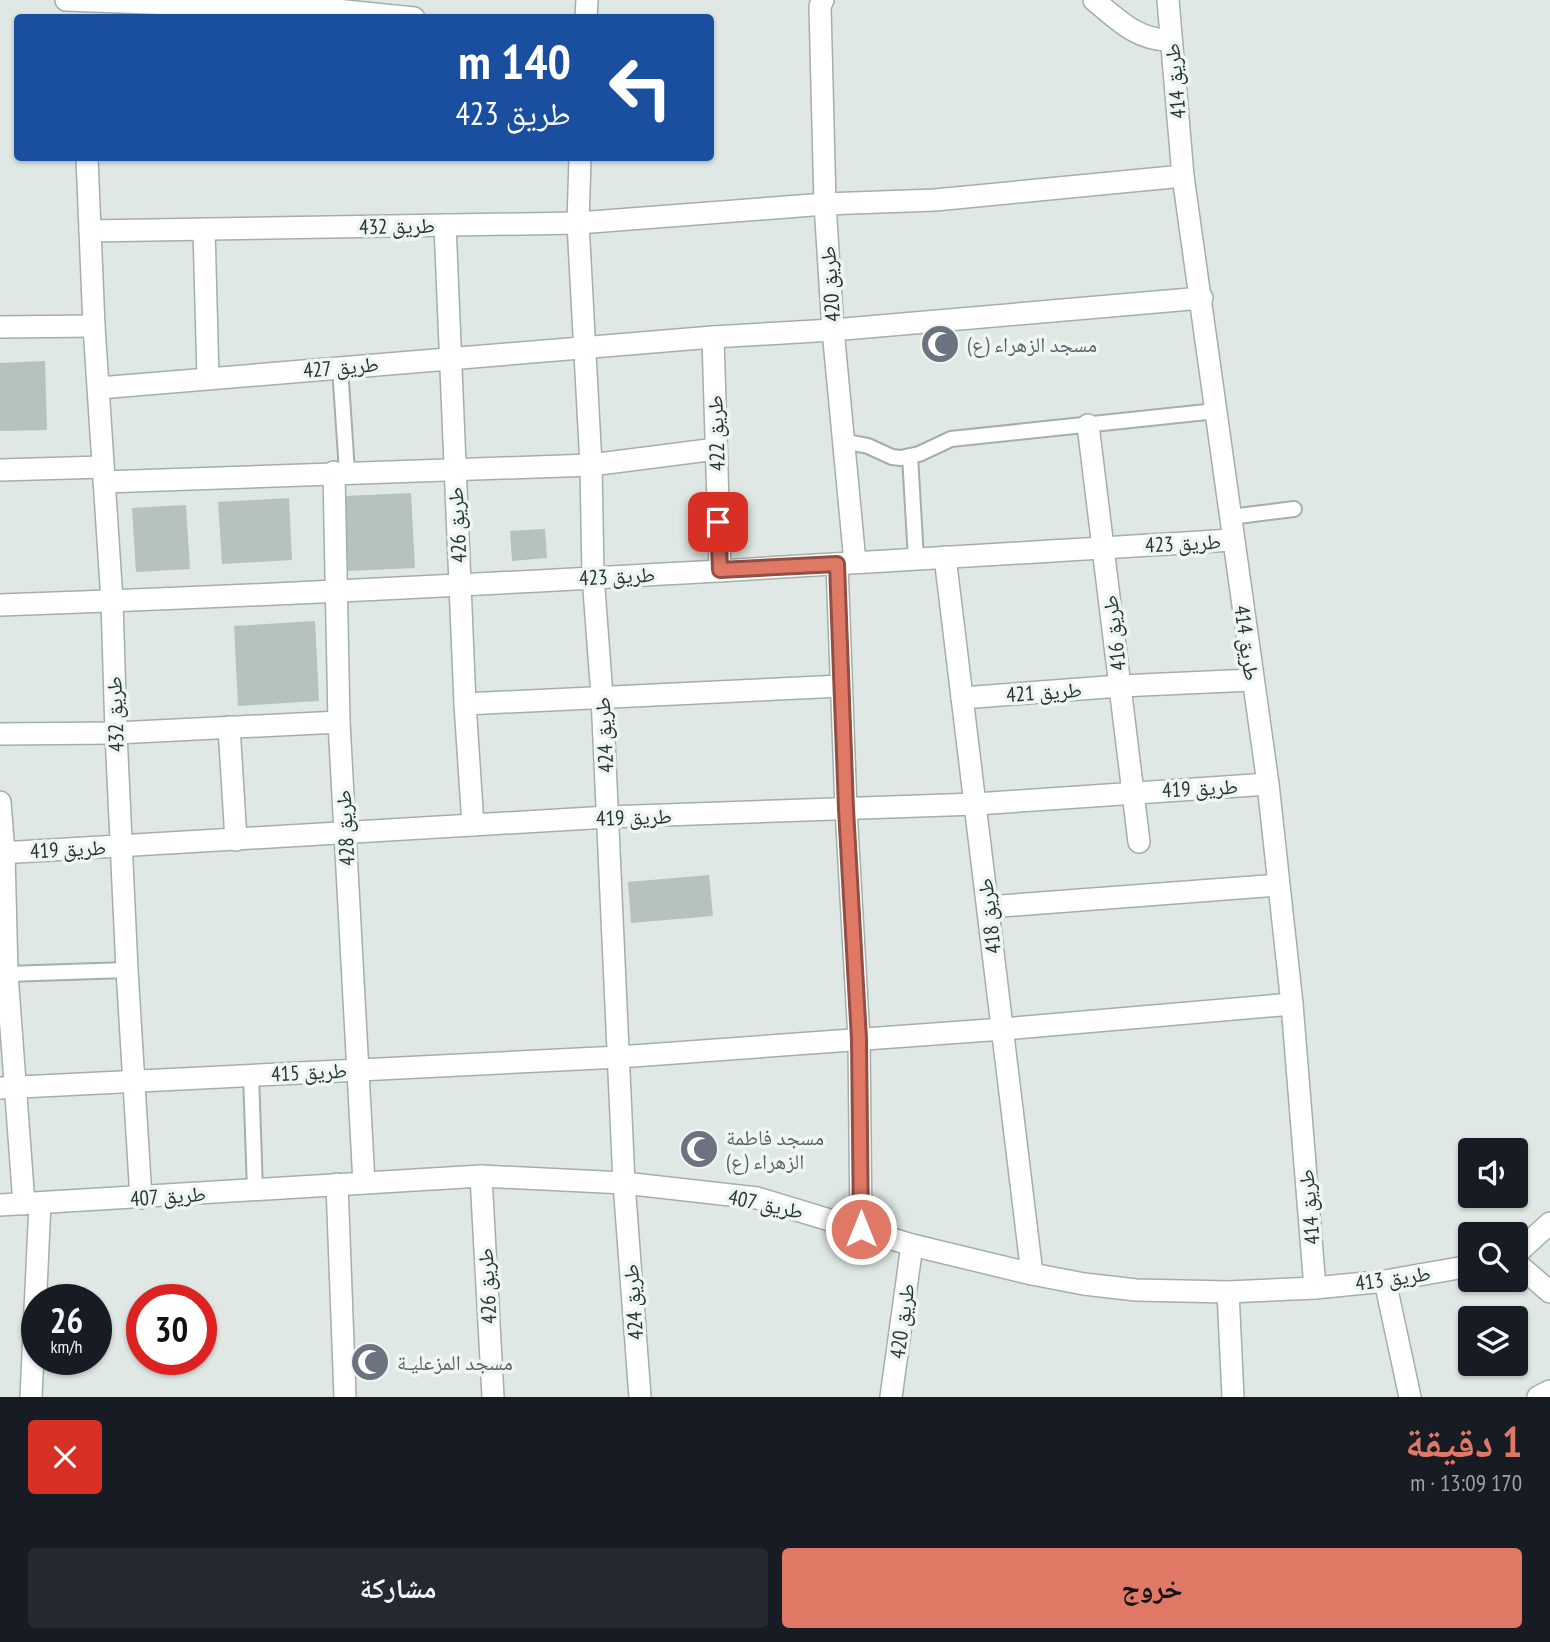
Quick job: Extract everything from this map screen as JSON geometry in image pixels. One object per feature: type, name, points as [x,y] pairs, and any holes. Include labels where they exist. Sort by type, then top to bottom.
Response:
[{"type":"street","points":[[66,0],[336,5],[390,14]]},
{"type":"street","points":[[1094,0],[1138,34],[1149,39],[1171,40]]},
{"type":"street","name":"طريق 414","points":[[1168,0],[1183,176],[1268,784],[1292,1003],[1315,1288]]},
{"type":"street","name":"طريق 420","points":[[822,3],[825,204],[843,441],[846,563],[841,686],[859,1039],[861,1229]]},
{"type":"street","name":"طريق 432","points":[[87,161],[94,326],[112,601],[127,970],[141,1198]]},
{"type":"street","name":"طريق 424","points":[[580,161],[578,223],[593,576],[602,696],[624,1183],[640,1397]]},
{"type":"street","name":"طريق 432","points":[[90,231],[578,223],[825,204],[935,200],[1183,176]]},
{"type":"street","name":"طريق 426","points":[[445,225],[454,469],[473,825]]},
{"type":"street","points":[[204,229],[208,378]]},
{"type":"street","name":"طريق 427","points":[[99,388],[1202,298]]},
{"type":"street","points":[[0,327],[94,326]]},
{"type":"street","name":"طريق 422","points":[[713,337],[720,570]]},
{"type":"street","name":"طريق 416","points":[[1088,425],[1139,842]]},
{"type":"street","points":[[0,470],[104,475],[454,469],[590,465],[716,449]]},
{"type":"street","name":"طريق 428","points":[[340,472],[336,591],[339,722],[364,1183]]},
{"type":"street","name":"طريق 423","points":[[0,605],[460,586],[1233,540]]},
{"type":"street","name":"طريق 418","points":[[945,557],[1032,1274]]},
{"type":"street","name":"طريق 421","points":[[962,698],[1120,686],[1252,680]]},
{"type":"street","points":[[465,704],[841,686]]},
{"type":"street","points":[[0,734],[116,733],[339,722]]},
{"type":"street","points":[[229,727],[236,839]]},
{"type":"street","name":"طريق 419","points":[[2,853],[608,817],[976,804],[1268,784]]},
{"type":"street","points":[[0,802],[8,1087],[32,1203],[31,1397]]},
{"type":"street","points":[[988,907],[1278,885]]},
{"type":"street","name":"طريق 415","points":[[8,1087],[619,1057],[1003,1029],[1292,1003]]},
{"type":"street","name":"طريق 426","points":[[481,1176],[493,1397]]},
{"type":"street","name":"طريق 407","points":[[0,1205],[481,1176],[624,1183],[757,1198],[912,1245],[1084,1284],[1136,1290],[1228,1292],[1315,1288]]},
{"type":"street","points":[[337,1184],[345,1397]]},
{"type":"street","points":[[1528,1243],[1550,1223]]},
{"type":"street","name":"طريق 420","points":[[891,1397],[912,1245]]},
{"type":"street","name":"طريق 413","points":[[1315,1288],[1385,1281],[1458,1268]]},
{"type":"street","points":[[1528,1273],[1550,1292]]},
{"type":"street","points":[[1385,1281],[1410,1397]]},
{"type":"street","points":[[1228,1292],[1233,1397]]},
{"type":"street","points":[[1538,1397],[1550,1391]]},
{"type":"lane","points":[[340,472],[341,368]]},
{"type":"lane","points":[[843,441],[869,446],[892,457],[910,456],[951,439],[1216,411]]},
{"type":"lane","points":[[910,456],[916,558]]},
{"type":"lane","points":[[1230,517],[1294,509]]},
{"type":"lane","points":[[4,974],[127,970]]},
{"type":"lane","points":[[251,1075],[255,1190]]},
{"type":"building","points":[[45,361],[47,430],[0,431],[0,363]]},
{"type":"building","points":[[411,493],[415,568],[348,571],[345,496]]},
{"type":"building","points":[[289,498],[292,560],[222,564],[218,502]]},
{"type":"building","points":[[186,505],[190,569],[136,572],[132,508]]},
{"type":"building","points":[[545,529],[547,558],[512,561],[510,531]]},
{"type":"building","points":[[315,621],[319,701],[238,706],[234,626]]},
{"type":"building","points":[[709,875],[713,916],[631,923],[628,882]]},
{"type":"place","name":"مسجد الزهراء (ع)","points":[[940,344]]},
{"type":"place","name":"مسجد فاطمة الزهراء (ع)","points":[[699,1149]]},
{"type":"place","name":"مسجد المزعليـة","points":[[370,1362]]},
{"type":"route","points":[[718,522],[720,570],[837,564],[846,809],[859,1039],[861,1229]]}]
